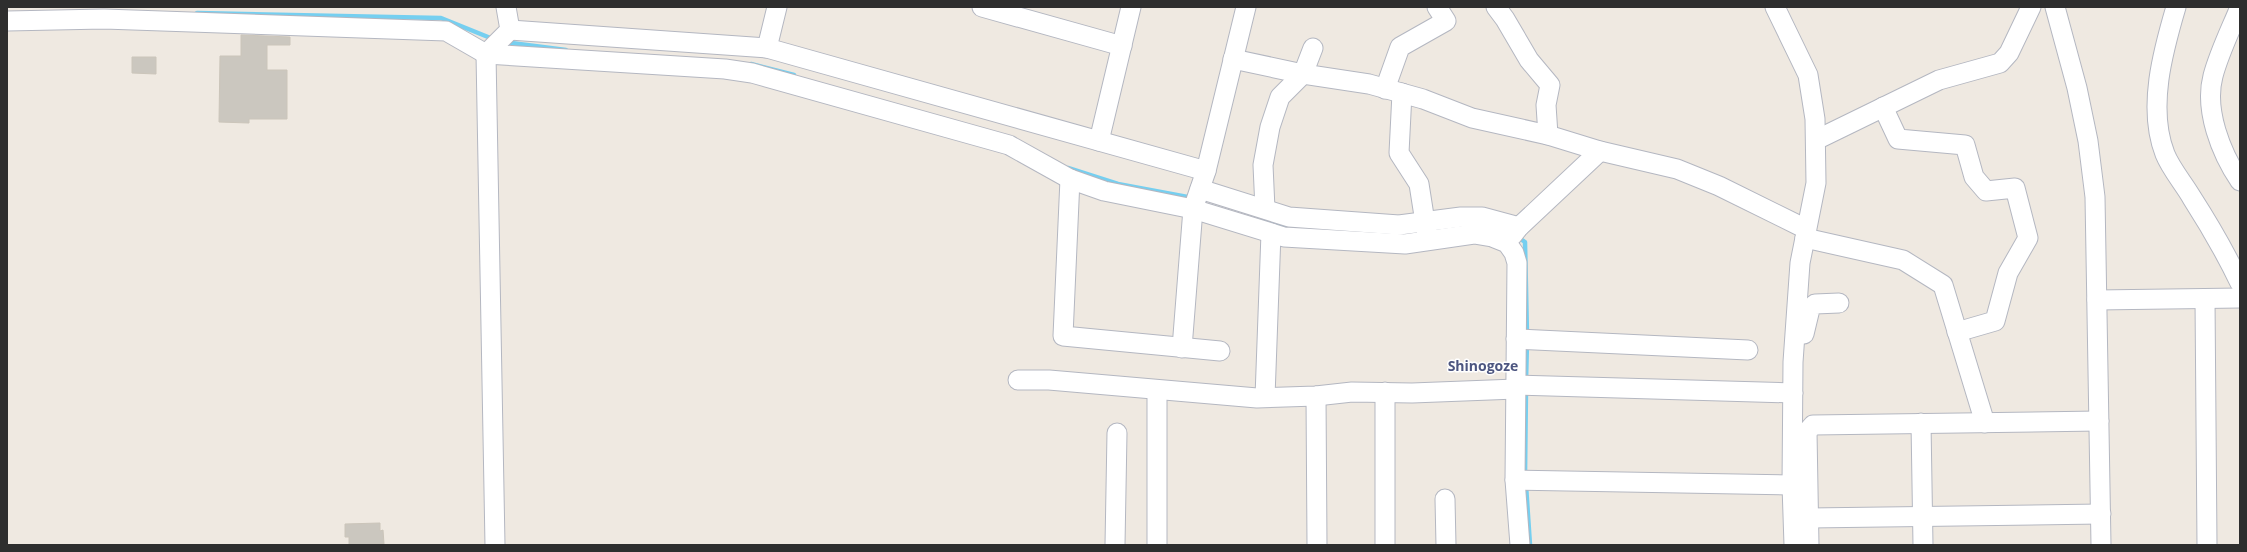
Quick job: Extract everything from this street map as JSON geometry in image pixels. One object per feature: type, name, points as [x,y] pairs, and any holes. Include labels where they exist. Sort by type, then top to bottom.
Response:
[{"type":"street","points":[[506,7],[510,30]]},
{"type":"street","points":[[767,48],[777,7]]},
{"type":"street","points":[[982,7],[1122,46]]},
{"type":"street","points":[[1099,140],[1131,7]]},
{"type":"street","points":[[1182,348],[1193,209],[1206,171],[1246,7]]},
{"type":"street","points":[[1427,232],[1419,184],[1399,153],[1393,91],[1400,47],[1446,21],[1437,7]]},
{"type":"street","points":[[1496,7],[1505,19],[1529,60],[1550,85],[1546,105],[1548,135]]},
{"type":"street","points":[[1775,7],[1808,75],[1815,119],[1816,140],[1816,183],[1800,263],[1793,362],[1792,486],[1794,545]]},
{"type":"street","points":[[1816,140],[1939,80],[2000,63],[2009,53],[2031,7]]},
{"type":"street","points":[[2055,7],[2077,88],[2088,141],[2095,197],[2101,545]]},
{"type":"street","points":[[2176,7],[2162,54],[2158,83],[2158,126],[2165,154],[2220,243],[2240,283]]},
{"type":"street","points":[[2240,7],[2213,77],[2212,111],[2220,144],[2240,180]]},
{"type":"street","points":[[7,21],[104,19],[446,31],[486,54],[724,69],[752,73],[1009,145],[1070,179],[1104,192],[1193,209],[1284,237],[1398,243],[1461,217],[1482,217],[1514,234]]},
{"type":"street","points":[[495,545],[486,54],[510,30],[767,48],[1206,171]]},
{"type":"street","points":[[1265,209],[1263,165],[1270,127],[1280,97],[1303,74],[1314,48]]},
{"type":"street","points":[[1233,58],[1303,74],[1393,91],[1472,118],[1548,135],[1600,151],[1677,169],[1719,186],[1806,234],[1903,260],[1943,285],[1985,423]]},
{"type":"street","points":[[1883,107],[1898,139],[1965,145],[1974,177],[1986,190],[2015,188],[2028,238],[2008,273],[1995,321],[1957,332]]},
{"type":"street","points":[[1520,545],[1523,480],[1522,386],[1525,340],[1514,253],[1514,234],[1600,151]]},
{"type":"street","points":[[1070,179],[1063,336],[1220,351]]},
{"type":"street","points":[[1200,189],[1289,217],[1399,225],[1427,232]]},
{"type":"street","points":[[1265,398],[1271,233]]},
{"type":"street","points":[[2097,300],[2240,298]]},
{"type":"street","points":[[2204,299],[2207,545]]},
{"type":"street","points":[[1793,362],[1804,334],[1810,309],[1815,304],[1839,303]]},
{"type":"street","points":[[1525,340],[1748,350]]},
{"type":"street","points":[[1018,380],[1049,380],[1265,398],[1316,396],[1352,392],[1412,393],[1522,386],[1793,393]]},
{"type":"street","points":[[1157,390],[1157,545]]},
{"type":"street","points":[[1385,392],[1385,545]]},
{"type":"street","points":[[1316,396],[1317,545]]},
{"type":"street","points":[[1809,545],[1807,432],[1812,425],[2099,421]]},
{"type":"street","points":[[1921,424],[1923,545]]},
{"type":"street","points":[[1115,545],[1117,433]]},
{"type":"street","points":[[1523,480],[1792,486]]},
{"type":"street","points":[[1445,499],[1446,545]]},
{"type":"street","points":[[1808,518],[2100,514]]},
{"type":"building","points":[[241,35],[290,37],[290,45],[267,45],[267,70],[287,70],[287,119],[249,119],[249,123],[219,122],[220,56],[241,56]]},
{"type":"building","points":[[132,57],[156,57],[156,74],[132,73]]},
{"type":"building","points":[[380,523],[380,531],[383,530],[384,544],[349,545],[349,537],[345,537],[345,524]]},
{"type":"waterway","points":[[197,13],[441,18],[493,39]]},
{"type":"waterway","points":[[504,42],[566,50]]},
{"type":"waterway","points":[[751,64],[794,75]]},
{"type":"waterway","points":[[1068,168],[1118,184],[1193,198]]},
{"type":"waterway","points":[[1264,219],[1287,227],[1313,228]]},
{"type":"waterway","points":[[1516,236],[1525,242],[1527,335]]},
{"type":"waterway","points":[[1526,381],[1527,343]]},
{"type":"waterway","points":[[1525,475],[1526,389]]},
{"type":"waterway","points":[[1526,485],[1530,545]]},
{"type":"district","name":"Shinogoze","points":[[1483,365]]}]
